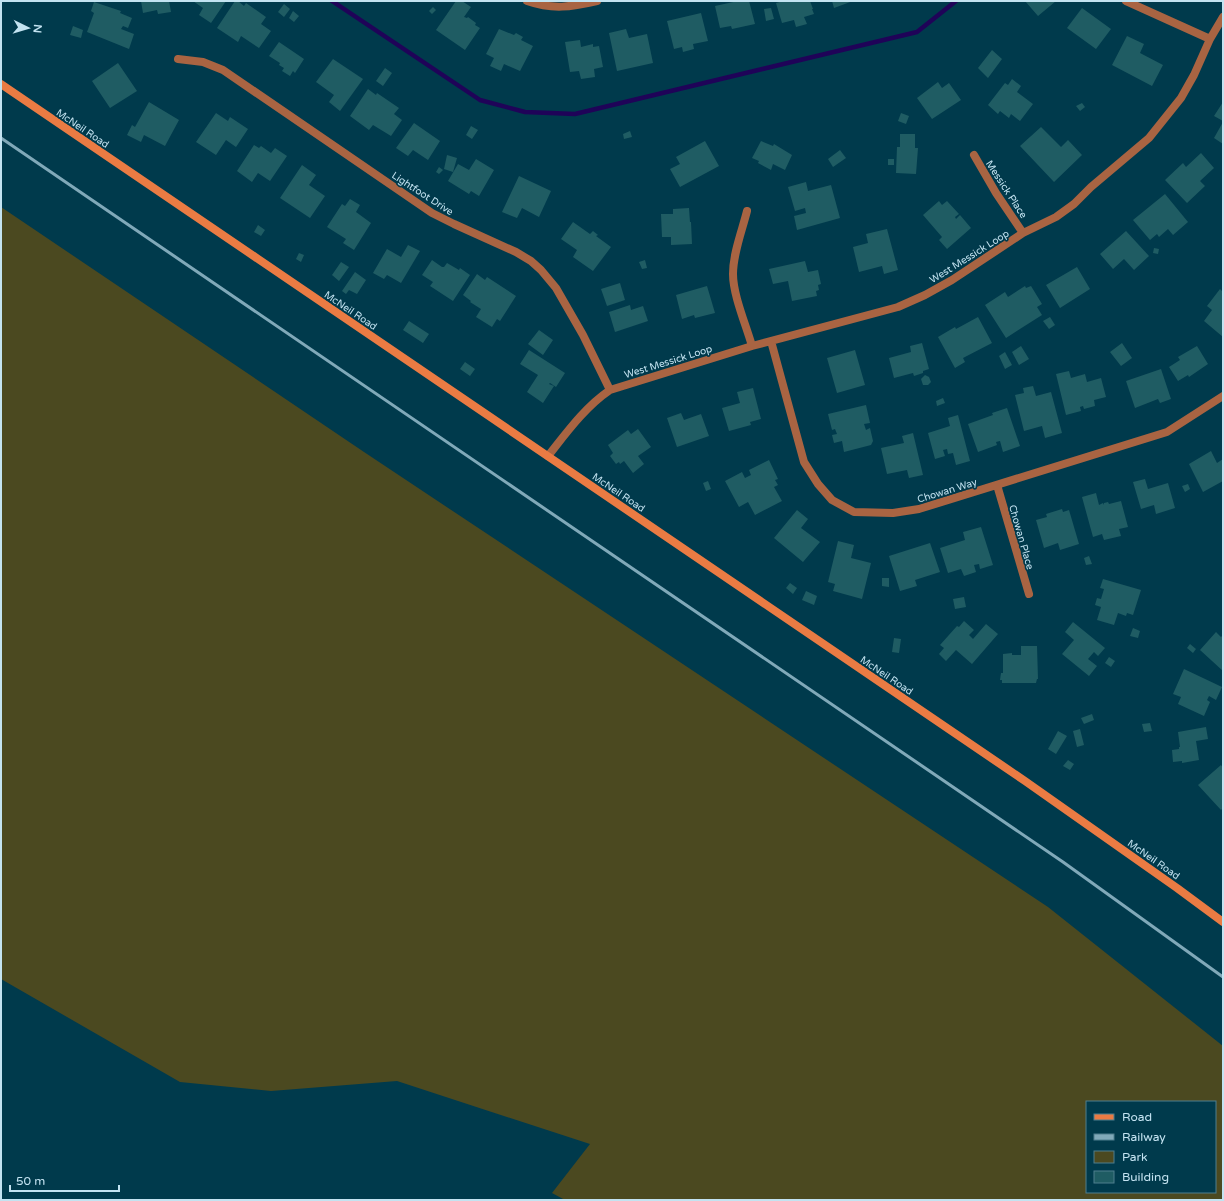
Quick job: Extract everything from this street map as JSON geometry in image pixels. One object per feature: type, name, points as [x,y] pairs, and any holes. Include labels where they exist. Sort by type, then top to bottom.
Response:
[{"type":"main road","name":"McNeil Road","points":[[1,84],[1025,781],[1223,922]]},
{"type":"street","points":[[527,1],[540,6],[558,8],[576,6],[597,1]]},
{"type":"street","points":[[1126,1],[1210,39]]},
{"type":"street","name":"West Messick Loop","points":[[548,456],[585,410],[610,390],[752,346],[898,307],[925,295],[952,280],[1023,233],[1056,217],[1074,204],[1149,138],[1181,98],[1194,75],[1210,39],[1223,17]]},
{"type":"street","name":"Lightfoot Drive","points":[[178,59],[203,62],[224,70],[432,213],[516,252],[531,261],[541,270],[556,288],[583,335],[610,390]]},
{"type":"street","name":"Messick Place","points":[[974,155],[996,193],[1023,233]]},
{"type":"street","points":[[747,211],[734,259],[733,275],[736,291],[752,346]]},
{"type":"street","name":"Chowan Way","points":[[772,341],[804,462],[818,484],[832,500],[854,512],[892,513],[919,509],[1166,432],[1223,396]]},
{"type":"street","name":"Chowan Place","points":[[997,485],[1029,594]]},
{"type":"green space","points":[[1,207],[364,452],[1048,907],[1223,1046],[1223,1200],[565,1200],[552,1193],[590,1144],[397,1081],[271,1091],[180,1082],[1,979]]},
{"type":"building","points":[[141,1],[169,1],[171,12],[158,14],[157,10],[143,13]]},
{"type":"building","points":[[193,1],[226,1],[211,23],[199,15],[203,8]]},
{"type":"building","points":[[235,1],[238,1],[244,6],[246,3],[266,17],[261,24],[271,31],[259,48],[241,36],[238,42],[217,28]]},
{"type":"building","points":[[456,1],[462,1],[471,7],[464,17],[468,17],[480,28],[465,50],[436,30]]},
{"type":"building","points":[[738,1],[749,1],[755,24],[732,29],[731,26],[720,28],[715,6]]},
{"type":"building","points":[[783,1],[810,1],[814,14],[804,17],[807,24],[796,27],[794,20],[782,23],[776,3]]},
{"type":"building","points":[[832,1],[853,1],[834,8]]},
{"type":"building","points":[[1025,1],[1056,1],[1038,16]]},
{"type":"building","points":[[94,2],[121,11],[120,13],[132,18],[128,28],[123,26],[121,29],[134,34],[129,49],[87,32],[94,13],[91,11]]},
{"type":"building","points":[[284,4],[290,9],[284,17],[278,12]]},
{"type":"building","points":[[433,7],[436,10],[432,14],[429,11]]},
{"type":"building","points":[[771,8],[774,19],[766,21],[764,9]]},
{"type":"building","points":[[1082,8],[1111,29],[1096,49],[1067,28]]},
{"type":"building","points":[[293,11],[299,16],[294,22],[289,18]]},
{"type":"building","points":[[701,13],[708,41],[693,44],[694,49],[683,52],[682,47],[674,49],[667,21]]},
{"type":"building","points":[[73,26],[83,30],[81,38],[70,35]]},
{"type":"building","points":[[499,29],[514,35],[516,33],[523,37],[521,40],[533,46],[520,71],[504,64],[501,71],[490,66],[494,58],[486,54]]},
{"type":"building","points":[[626,29],[629,38],[647,34],[653,63],[617,71],[609,33]]},
{"type":"building","points":[[1127,36],[1144,44],[1140,53],[1163,65],[1152,86],[1112,65]]},
{"type":"building","points":[[580,40],[581,47],[593,44],[593,47],[599,46],[603,67],[594,69],[595,77],[581,79],[579,71],[570,72],[565,42]]},
{"type":"building","points":[[279,42],[304,59],[295,73],[293,71],[290,76],[282,71],[284,68],[279,65],[280,63],[269,56]]},
{"type":"building","points":[[992,50],[1002,59],[988,78],[978,68]]},
{"type":"building","points":[[333,59],[363,79],[340,111],[329,102],[334,95],[316,82]]},
{"type":"building","points":[[118,63],[137,91],[110,108],[92,81]]},
{"type":"building","points":[[385,68],[392,73],[383,86],[376,81]]},
{"type":"building","points":[[1012,79],[1021,86],[1017,92],[1033,104],[1020,121],[1011,114],[1009,118],[1000,111],[998,114],[988,105],[1005,83],[1008,85]]},
{"type":"building","points":[[938,82],[942,88],[949,83],[961,100],[932,119],[917,98]]},
{"type":"building","points":[[368,89],[376,95],[377,93],[399,108],[394,114],[402,120],[391,136],[373,125],[369,130],[350,116]]},
{"type":"building","points":[[149,102],[179,120],[165,146],[144,135],[141,142],[127,135],[132,125],[135,127]]},
{"type":"building","points":[[1223,102],[1223,121],[1214,116]]},
{"type":"building","points":[[1082,103],[1085,107],[1080,111],[1076,106]]},
{"type":"building","points":[[216,113],[228,121],[230,117],[248,129],[236,147],[226,140],[216,155],[196,142]]},
{"type":"building","points":[[901,113],[909,116],[906,124],[898,121]]},
{"type":"building","points":[[1223,122],[1223,144],[1214,138]]},
{"type":"building","points":[[414,123],[440,141],[428,160],[413,150],[408,156],[396,148]]},
{"type":"building","points":[[471,126],[478,130],[472,139],[466,135]]},
{"type":"building","points":[[1041,127],[1061,147],[1068,140],[1082,155],[1054,182],[1020,146]]},
{"type":"building","points":[[630,131],[632,137],[624,139],[623,134]]},
{"type":"building","points":[[900,134],[915,134],[915,148],[918,148],[916,174],[896,173],[897,147],[900,147]]},
{"type":"building","points":[[705,141],[719,166],[680,187],[670,169],[680,164],[676,157]]},
{"type":"building","points":[[761,141],[773,146],[774,144],[792,155],[785,170],[773,164],[771,170],[758,163],[759,161],[752,158]]},
{"type":"building","points":[[254,145],[259,148],[261,146],[271,153],[275,148],[287,156],[270,181],[258,173],[252,182],[237,171]]},
{"type":"building","points":[[840,150],[846,158],[833,167],[828,159]]},
{"type":"building","points":[[1201,153],[1214,168],[1200,181],[1205,186],[1187,203],[1165,180],[1183,163],[1186,167]]},
{"type":"building","points":[[447,155],[457,158],[453,172],[444,169]]},
{"type":"building","points":[[476,159],[494,170],[479,196],[471,191],[469,194],[448,181],[458,164],[469,170]]},
{"type":"building","points":[[888,159],[894,159],[894,165],[888,165]]},
{"type":"building","points":[[302,165],[316,175],[309,185],[325,196],[310,218],[280,198]]},
{"type":"building","points":[[439,167],[443,170],[439,174],[436,172]]},
{"type":"building","points":[[519,176],[551,191],[539,217],[522,208],[517,218],[502,212]]},
{"type":"building","points":[[806,182],[808,191],[831,185],[840,218],[797,230],[794,216],[806,213],[805,208],[795,211],[788,187]]},
{"type":"building","points":[[1165,194],[1188,222],[1173,235],[1168,229],[1159,237],[1157,234],[1150,240],[1133,220]]},
{"type":"building","points":[[350,199],[360,205],[356,212],[371,223],[354,250],[343,243],[346,239],[327,227],[342,204],[345,206]]},
{"type":"building","points":[[939,201],[942,205],[947,201],[959,214],[955,217],[956,219],[960,215],[971,228],[947,249],[939,240],[942,237],[923,215]]},
{"type":"building","points":[[689,208],[692,244],[671,245],[671,237],[662,237],[661,214],[673,214],[673,209]]},
{"type":"building","points":[[573,222],[590,234],[593,231],[598,235],[596,236],[611,247],[593,271],[573,257],[577,250],[561,239]]},
{"type":"building","points":[[258,225],[265,230],[261,236],[254,232]]},
{"type":"building","points":[[887,229],[898,270],[884,274],[882,266],[859,272],[853,247],[868,243],[866,234]]},
{"type":"building","points":[[1126,231],[1149,256],[1134,270],[1124,259],[1113,269],[1100,254]]},
{"type":"building","points":[[408,245],[420,251],[401,283],[387,275],[384,279],[373,273],[387,249],[401,257]]},
{"type":"building","points":[[1154,248],[1159,249],[1158,254],[1153,253]]},
{"type":"building","points":[[299,253],[304,255],[301,262],[296,259]]},
{"type":"building","points":[[432,260],[442,267],[444,267],[447,263],[459,270],[460,268],[470,275],[453,301],[430,286],[433,282],[422,275]]},
{"type":"building","points":[[645,260],[647,268],[642,269],[639,262]]},
{"type":"building","points":[[805,261],[808,272],[818,270],[821,284],[818,285],[819,290],[816,291],[817,296],[792,301],[788,281],[773,284],[769,269]]},
{"type":"building","points":[[341,262],[349,267],[339,281],[332,275]]},
{"type":"building","points":[[1077,267],[1090,289],[1060,308],[1046,285]]},
{"type":"building","points":[[355,272],[366,280],[357,294],[349,290],[346,294],[342,291]]},
{"type":"building","points":[[477,274],[485,280],[487,277],[516,296],[500,321],[497,319],[492,327],[476,317],[481,309],[470,302],[471,301],[463,295]]},
{"type":"building","points":[[620,283],[625,300],[607,306],[601,289]]},
{"type":"building","points":[[707,286],[715,313],[695,318],[694,315],[682,319],[676,295]]},
{"type":"building","points":[[1025,286],[1026,288],[1031,286],[1042,304],[1037,307],[1042,315],[1006,338],[985,305],[1005,292],[1008,297]]},
{"type":"building","points":[[1220,289],[1223,292],[1223,337],[1204,321],[1212,310],[1207,306]]},
{"type":"building","points":[[630,305],[631,310],[643,306],[648,321],[615,332],[609,312]]},
{"type":"building","points":[[978,317],[992,343],[963,358],[965,362],[955,368],[938,337],[955,327],[956,329]]},
{"type":"building","points":[[1050,317],[1055,325],[1049,329],[1043,321]]},
{"type":"building","points":[[409,321],[429,334],[423,343],[403,330]]},
{"type":"building","points":[[539,330],[553,340],[543,355],[528,344]]},
{"type":"building","points":[[922,343],[929,369],[914,376],[913,373],[894,378],[889,358],[911,352],[910,346]]},
{"type":"building","points":[[1122,343],[1132,358],[1121,366],[1110,352]]},
{"type":"building","points":[[1021,346],[1029,359],[1019,365],[1012,352]]},
{"type":"building","points":[[1197,346],[1208,364],[1189,377],[1188,375],[1178,381],[1169,367],[1180,360],[1178,357]]},
{"type":"building","points":[[529,350],[565,373],[556,387],[550,383],[549,384],[554,386],[543,403],[527,392],[538,375],[520,364]]},
{"type":"building","points":[[855,350],[865,385],[837,393],[827,358]]},
{"type":"building","points":[[1005,352],[1012,365],[1005,369],[999,356]]},
{"type":"building","points":[[465,362],[475,369],[470,376],[460,369]]},
{"type":"building","points":[[1161,369],[1171,399],[1160,403],[1158,399],[1135,408],[1126,381]]},
{"type":"building","points":[[1069,371],[1071,378],[1085,374],[1087,382],[1101,378],[1106,397],[1094,400],[1095,406],[1084,409],[1083,406],[1080,407],[1081,411],[1066,415],[1056,374]]},
{"type":"building","points":[[925,375],[929,377],[931,382],[928,385],[923,385],[921,379]]},
{"type":"building","points":[[1033,386],[1036,396],[1051,392],[1062,433],[1045,438],[1042,426],[1024,431],[1015,395],[1024,393],[1023,388]]},
{"type":"building","points":[[753,388],[761,419],[750,422],[751,425],[729,431],[722,408],[740,403],[737,392]]},
{"type":"building","points":[[943,398],[945,403],[937,406],[936,401]]},
{"type":"building","points":[[866,405],[870,423],[864,424],[866,430],[870,428],[873,441],[871,445],[844,452],[842,441],[834,443],[832,435],[837,434],[835,429],[832,430],[828,414]]},
{"type":"building","points":[[1007,408],[1020,446],[1003,452],[1000,441],[996,442],[997,445],[978,452],[968,424]]},
{"type":"building","points":[[681,413],[684,420],[701,414],[709,436],[677,447],[667,418]]},
{"type":"building","points":[[958,415],[970,461],[956,465],[953,453],[948,454],[947,449],[943,450],[945,456],[935,459],[928,433],[950,426],[948,418]]},
{"type":"building","points":[[638,429],[651,447],[638,456],[644,464],[633,473],[624,461],[620,464],[619,462],[616,464],[610,456],[613,453],[608,445],[628,430],[631,434]]},
{"type":"building","points":[[913,433],[923,475],[909,478],[907,470],[887,474],[881,448],[904,443],[902,436]]},
{"type":"building","points":[[1211,451],[1217,463],[1223,459],[1223,481],[1203,492],[1189,464]]},
{"type":"building","points":[[769,460],[778,479],[775,480],[778,485],[774,487],[782,501],[755,515],[748,502],[739,507],[725,481],[742,472],[745,478],[751,475],[749,470]]},
{"type":"building","points":[[1145,479],[1148,489],[1168,483],[1175,508],[1156,514],[1154,505],[1141,509],[1133,482]]},
{"type":"building","points":[[708,481],[711,489],[706,491],[703,483]]},
{"type":"building","points":[[1188,484],[1190,489],[1185,492],[1182,486]]},
{"type":"building","points":[[1096,493],[1099,505],[1103,503],[1104,505],[1104,503],[1108,502],[1109,504],[1121,501],[1128,527],[1119,529],[1121,536],[1104,540],[1102,534],[1093,537],[1082,497]]},
{"type":"building","points":[[1062,509],[1063,512],[1069,510],[1079,544],[1060,550],[1058,543],[1044,548],[1036,520],[1047,517],[1046,514]]},
{"type":"building","points":[[797,510],[808,519],[801,528],[820,542],[803,562],[774,538]]},
{"type":"building","points":[[981,527],[993,565],[980,569],[979,564],[974,565],[976,572],[964,576],[961,569],[948,573],[940,548],[965,540],[963,532]]},
{"type":"building","points":[[838,541],[854,545],[851,558],[871,563],[862,599],[833,591],[835,584],[828,582]]},
{"type":"building","points":[[930,543],[940,572],[915,580],[917,586],[900,591],[889,556]]},
{"type":"building","points":[[1089,556],[1092,564],[1086,565],[1084,558]]},
{"type":"building","points":[[882,578],[889,578],[889,587],[882,586]]},
{"type":"building","points":[[1103,579],[1141,590],[1133,615],[1127,613],[1126,616],[1118,613],[1114,625],[1097,620],[1101,607],[1095,605],[1097,598],[1101,599],[1104,589],[1100,588]]},
{"type":"building","points":[[790,583],[797,588],[793,594],[786,588]]},
{"type":"building","points":[[806,591],[817,596],[814,605],[802,600]]},
{"type":"building","points":[[964,597],[966,607],[955,609],[953,599]]},
{"type":"building","points":[[964,621],[974,630],[969,635],[973,639],[986,624],[998,634],[972,664],[956,650],[946,661],[939,654],[944,648],[940,645],[957,626],[959,627]]},
{"type":"building","points":[[1073,622],[1105,648],[1098,656],[1094,652],[1088,659],[1097,666],[1089,676],[1062,654],[1074,640],[1065,632]]},
{"type":"building","points":[[1133,628],[1140,631],[1138,638],[1130,636]]},
{"type":"building","points":[[1216,632],[1221,637],[1223,635],[1223,671],[1200,650]]},
{"type":"building","points":[[894,638],[901,639],[899,653],[892,652]]},
{"type":"building","points":[[1190,644],[1196,649],[1193,653],[1187,648]]},
{"type":"building","points":[[1021,646],[1037,646],[1038,679],[1036,683],[1002,683],[1002,680],[1000,680],[1001,673],[1003,673],[1003,654],[1012,653],[1012,655],[1021,655]]},
{"type":"building","points":[[1109,657],[1115,661],[1111,667],[1105,663]]},
{"type":"building","points":[[1184,669],[1222,687],[1216,700],[1209,696],[1207,700],[1210,702],[1204,716],[1178,704],[1181,697],[1173,694]]},
{"type":"building","points":[[1092,714],[1094,720],[1084,724],[1081,718]]},
{"type":"building","points":[[1150,723],[1152,731],[1144,732],[1142,724]]},
{"type":"building","points":[[1206,727],[1208,739],[1196,741],[1199,760],[1182,763],[1182,761],[1173,762],[1172,750],[1179,749],[1180,747],[1178,732]]},
{"type":"building","points":[[1080,729],[1084,745],[1077,747],[1073,731]]},
{"type":"building","points":[[1058,731],[1067,736],[1056,754],[1048,749]]},
{"type":"building","points":[[1068,760],[1074,764],[1070,770],[1063,766]]},
{"type":"building","points":[[1221,765],[1223,768],[1223,808],[1221,810],[1198,785]]},
{"type":"waterway","points":[[332,1],[480,100],[525,112],[575,114],[917,32],[956,1]]},
{"type":"railway","points":[[1,138],[1063,862],[1223,977]]}]
